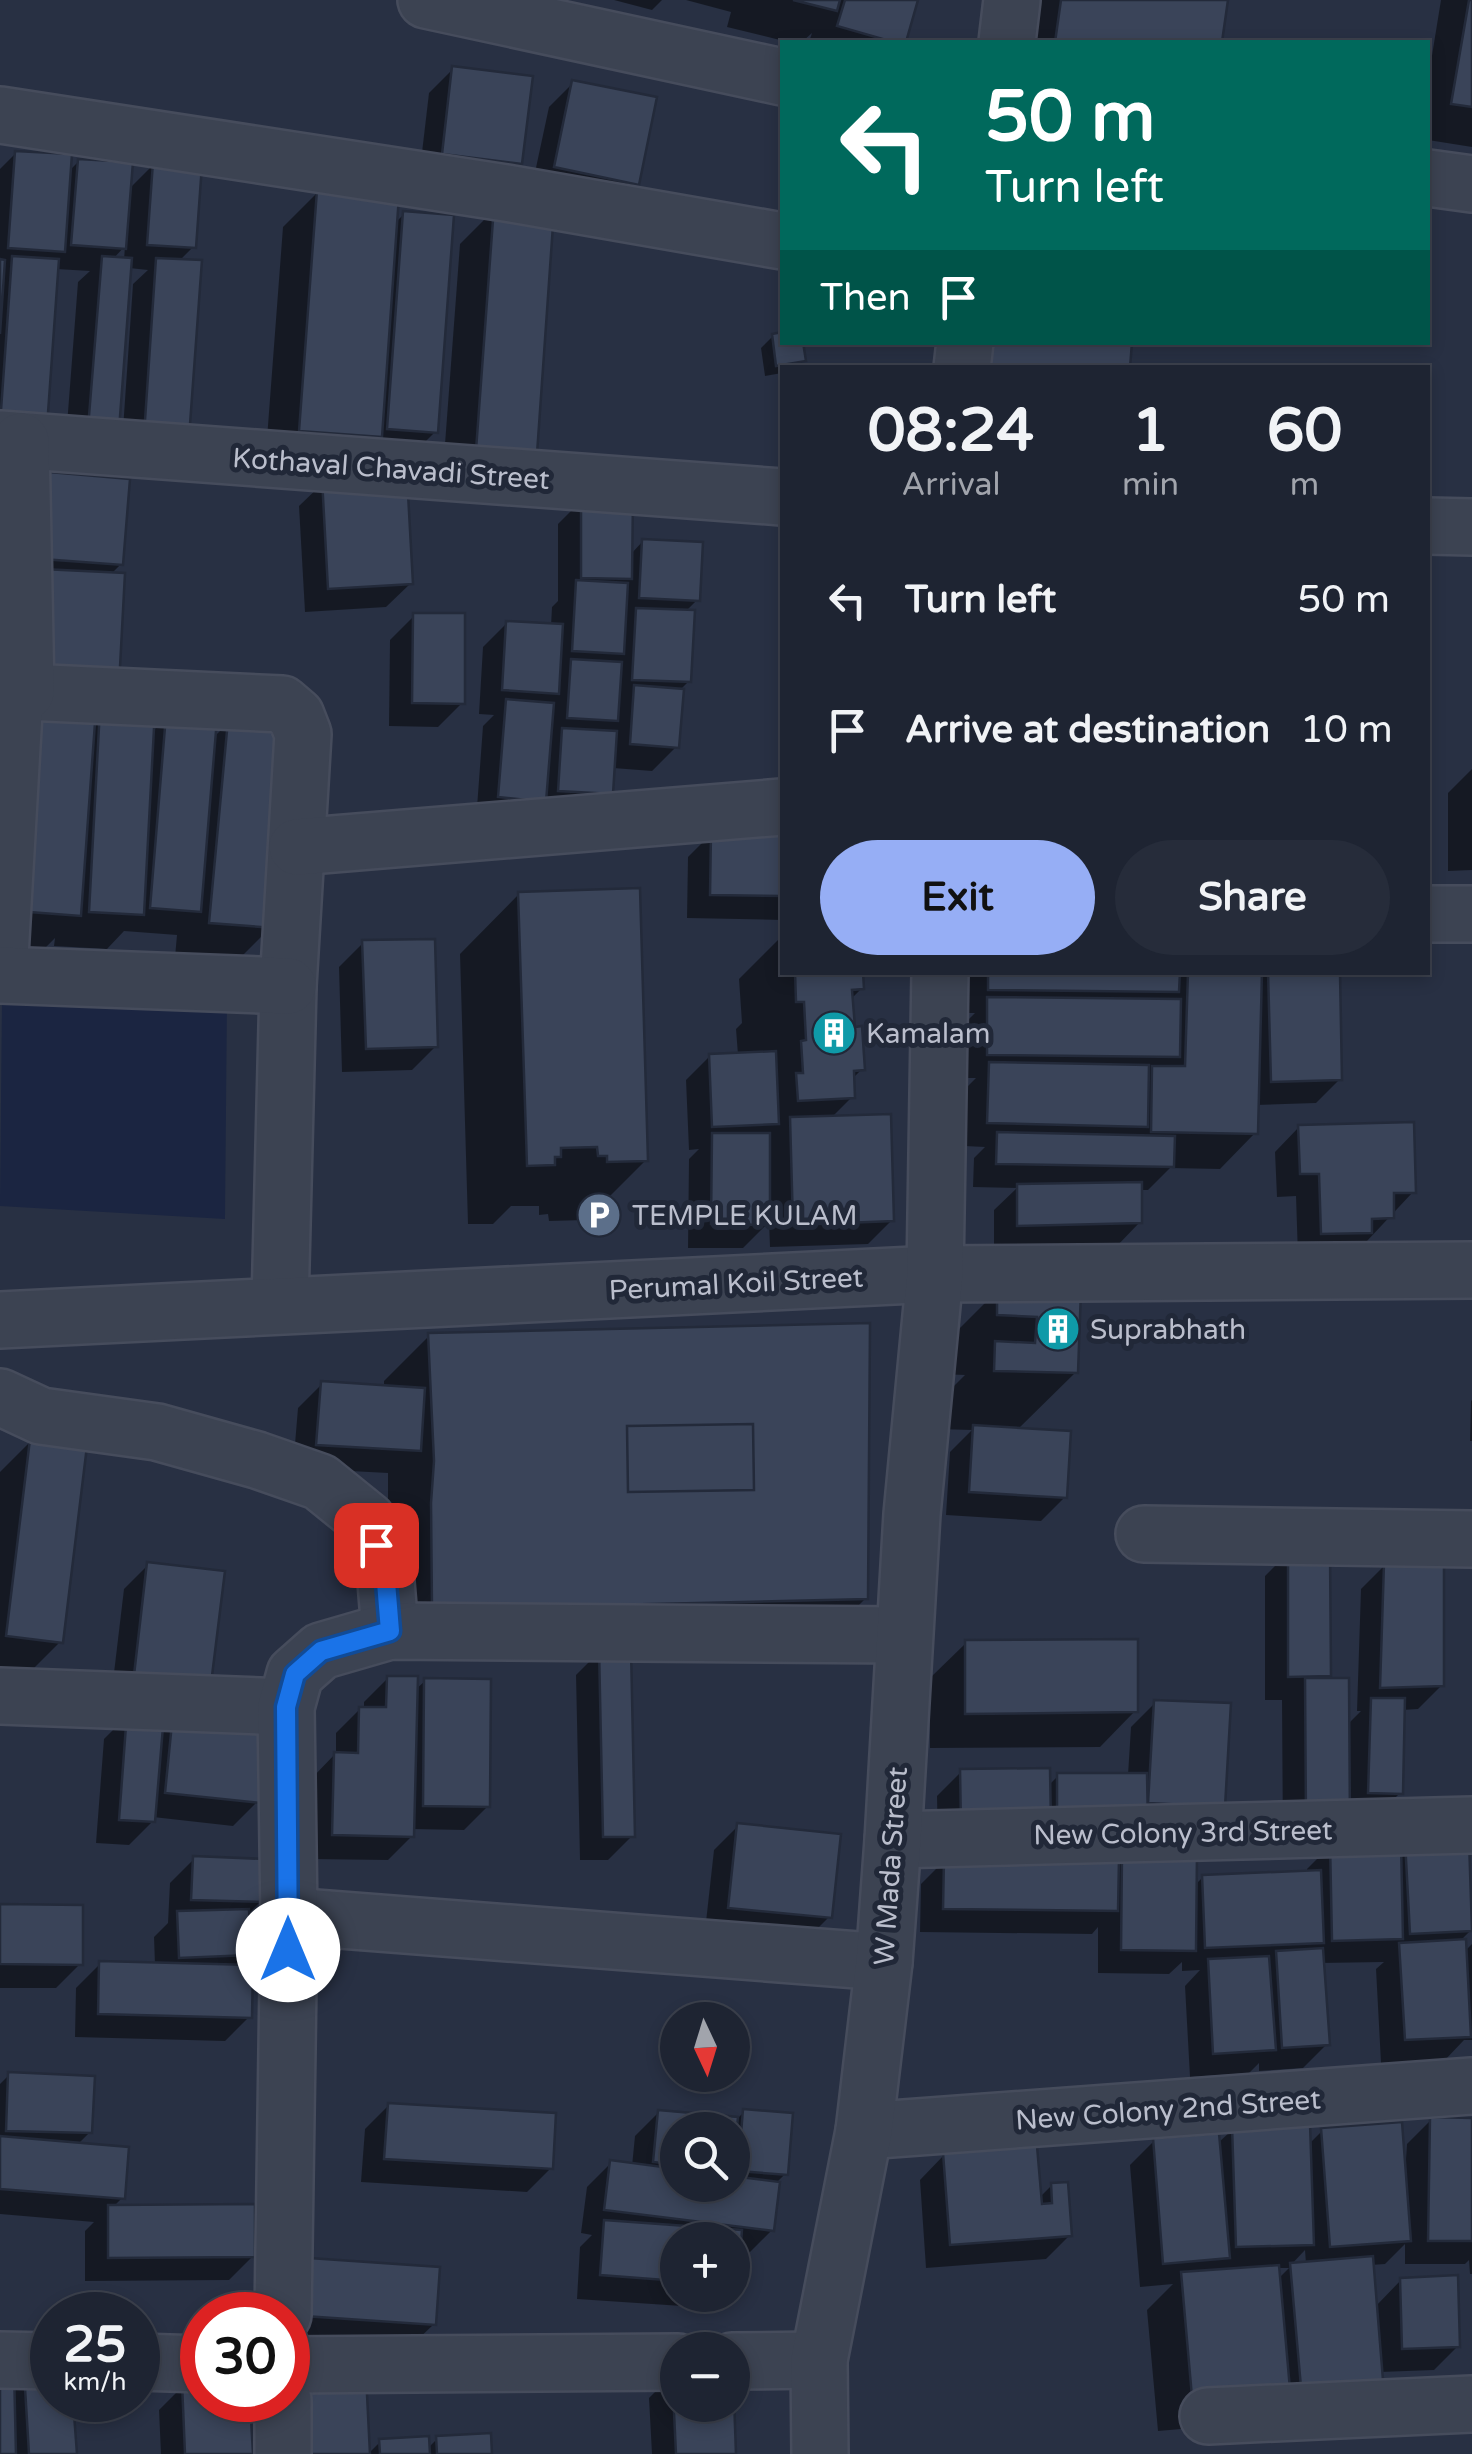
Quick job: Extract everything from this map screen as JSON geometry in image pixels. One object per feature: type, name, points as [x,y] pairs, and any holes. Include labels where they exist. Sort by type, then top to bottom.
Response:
[{"type":"street","points":[[426,0],[780,77]]},
{"type":"street","points":[[1007,40],[1012,0]]},
{"type":"street","points":[[0,116],[506,193],[780,241]]},
{"type":"street","points":[[1430,178],[1472,184]]},
{"type":"street","points":[[11,440],[26,692]]},
{"type":"street","name":"Kothaval Chavadi Street","points":[[11,440],[780,497]]},
{"type":"street","points":[[1430,526],[1472,527]]},
{"type":"street","points":[[0,956],[16,698],[26,692],[282,704],[296,716],[303,734],[288,986],[280,1306]]},
{"type":"street","points":[[298,847],[780,807]]},
{"type":"street","points":[[1430,914],[1472,914]]},
{"type":"street","points":[[0,975],[288,986]]},
{"type":"street","name":"W Mada Street","points":[[820,2454],[820,2360],[864,2131],[894,1840],[912,1514],[935,1274],[940,975]]},
{"type":"street","name":"Perumal Koil Street","points":[[0,1320],[935,1274],[1472,1270]]},
{"type":"street","points":[[0,1397],[41,1416],[157,1432],[320,1482],[366,1520],[385,1570],[390,1631]]},
{"type":"street","points":[[1144,1534],[1472,1538]]},
{"type":"street","points":[[283,2292],[289,1916],[286,1707],[295,1674],[321,1651],[390,1631],[904,1635]]},
{"type":"street","points":[[0,1696],[286,1707]]},
{"type":"street","name":"New Colony 3rd Street","points":[[894,1840],[1472,1825]]},
{"type":"street","points":[[289,1916],[884,1962]]},
{"type":"street","name":"New Colony 2nd Street","points":[[864,2131],[1472,2086]]},
{"type":"street","points":[[0,2360],[30,2361]]},
{"type":"street","points":[[750,2362],[820,2360]]},
{"type":"street","points":[[310,2365],[660,2362]]},
{"type":"street","points":[[1208,2416],[1472,2404]]},
{"type":"street","points":[[282,2422],[283,2454]]},
{"type":"water","points":[[2,995],[227,1000],[225,1219],[0,1206]]},
{"type":"building","points":[[793,0],[840,0],[837,11]]},
{"type":"building","points":[[845,0],[918,0],[907,40],[886,40],[837,26]]},
{"type":"building","points":[[1061,0],[1228,0],[1222,40],[1055,40]]},
{"type":"building","points":[[1472,0],[1472,107],[1451,104]]},
{"type":"building","points":[[452,66],[533,76],[522,164],[442,154]]},
{"type":"building","points":[[572,80],[657,97],[639,185],[554,167]]},
{"type":"building","points":[[15,151],[72,154],[65,252],[8,248]]},
{"type":"building","points":[[78,159],[133,162],[126,249],[71,245]]},
{"type":"building","points":[[153,162],[202,165],[196,248],[147,245]]},
{"type":"building","points":[[317,190],[399,196],[382,437],[299,431]]},
{"type":"building","points":[[494,206],[554,211],[537,454],[476,450]]},
{"type":"building","points":[[403,211],[454,215],[438,433],[387,429]]},
{"type":"building","points":[[12,256],[59,259],[47,427],[0,424]]},
{"type":"building","points":[[102,256],[132,258],[119,430],[88,428]]},
{"type":"building","points":[[156,258],[202,260],[189,438],[144,435]]},
{"type":"building","points":[[0,259],[5,260],[0,334]]},
{"type":"building","points":[[780,332],[780,345],[803,345],[806,361],[776,366],[772,334]]},
{"type":"building","points":[[992,345],[1132,345],[1130,365],[990,365]]},
{"type":"building","points":[[49,472],[130,479],[123,565],[42,559]]},
{"type":"building","points":[[407,475],[413,584],[328,589],[322,479]]},
{"type":"building","points":[[581,497],[633,497],[632,579],[581,578]]},
{"type":"building","points":[[642,539],[703,542],[700,601],[639,598]]},
{"type":"building","points":[[42,569],[125,573],[119,686],[35,681]]},
{"type":"building","points":[[576,580],[628,583],[624,654],[572,651]]},
{"type":"building","points":[[636,608],[695,610],[691,682],[632,680]]},
{"type":"building","points":[[413,613],[465,613],[465,704],[412,703]]},
{"type":"building","points":[[506,621],[563,624],[559,694],[502,690]]},
{"type":"building","points":[[571,659],[622,662],[618,721],[567,718]]},
{"type":"building","points":[[634,685],[684,689],[679,748],[630,744]]},
{"type":"building","points":[[506,699],[554,703],[546,802],[498,797]]},
{"type":"building","points":[[31,704],[96,709],[81,916],[16,911]]},
{"type":"building","points":[[100,708],[155,710],[144,915],[89,912]]},
{"type":"building","points":[[166,715],[217,719],[201,912],[150,908]]},
{"type":"building","points":[[228,720],[288,724],[274,928],[209,923]]},
{"type":"building","points":[[562,728],[617,731],[613,794],[558,791]]},
{"type":"building","points":[[711,831],[780,832],[780,896],[710,895]]},
{"type":"building","points":[[640,888],[648,1161],[607,1162],[607,1156],[598,1156],[597,1147],[561,1148],[555,1165],[527,1166],[518,892]]},
{"type":"building","points":[[435,939],[438,1047],[366,1049],[362,940]]},
{"type":"building","name":"Kamalam","points":[[795,975],[863,975],[864,989],[852,990],[855,1027],[862,1026],[865,1070],[854,1071],[855,1098],[798,1101],[796,1073],[803,1073],[801,1041],[806,1040],[804,1002],[796,1002]]},
{"type":"building","points":[[988,975],[1180,975],[1179,992],[988,990]]},
{"type":"building","points":[[1188,975],[1262,975],[1258,1134],[1151,1132],[1152,1066],[1185,1066]]},
{"type":"building","points":[[1268,975],[1340,975],[1342,1080],[1271,1082]]},
{"type":"building","points":[[987,997],[1181,999],[1180,1057],[987,1055]]},
{"type":"building","points":[[776,1051],[779,1124],[712,1127],[709,1054]]},
{"type":"building","points":[[989,1062],[1149,1065],[1148,1127],[987,1123]]},
{"type":"building","points":[[891,1114],[894,1221],[793,1225],[790,1117]]},
{"type":"building","points":[[1414,1122],[1416,1193],[1394,1193],[1394,1218],[1372,1219],[1372,1233],[1321,1234],[1319,1174],[1300,1174],[1298,1125]]},
{"type":"building","points":[[997,1132],[1175,1136],[1174,1167],[996,1164]]},
{"type":"building","points":[[712,1133],[770,1133],[770,1225],[711,1224]]},
{"type":"building","points":[[1142,1182],[1142,1223],[1017,1226],[1017,1184]]},
{"type":"building","name":"Suprabhath","points":[[997,1287],[1081,1290],[1078,1373],[994,1371],[995,1341],[1035,1343],[1037,1317],[997,1315]]},
{"type":"building","points":[[870,1323],[868,1599],[432,1609],[434,1461],[428,1333]]},
{"type":"building","points":[[321,1381],[425,1388],[421,1451],[316,1445]]},
{"type":"building","points":[[753,1424],[754,1490],[628,1492],[627,1426]]},
{"type":"building","points":[[973,1425],[1071,1431],[1067,1498],[969,1492]]},
{"type":"building","points":[[30,1439],[87,1446],[63,1643],[6,1636]]},
{"type":"building","points":[[1288,1549],[1330,1549],[1331,1676],[1288,1677]]},
{"type":"building","points":[[147,1562],[225,1571],[211,1684],[134,1675]]},
{"type":"building","points":[[1444,1562],[1444,1686],[1380,1688],[1384,1563]]},
{"type":"building","points":[[1138,1639],[1138,1712],[965,1714],[965,1640]]},
{"type":"building","points":[[599,1648],[631,1648],[635,1837],[603,1837]]},
{"type":"building","points":[[387,1676],[418,1676],[414,1837],[332,1835],[334,1752],[358,1753],[359,1707],[386,1707]]},
{"type":"building","points":[[424,1678],[491,1679],[490,1807],[423,1806]]},
{"type":"building","points":[[1305,1678],[1349,1678],[1350,1824],[1306,1824]]},
{"type":"building","points":[[1371,1698],[1405,1698],[1403,1794],[1368,1793]]},
{"type":"building","points":[[1154,1700],[1231,1703],[1225,1807],[1148,1803]]},
{"type":"building","points":[[127,1712],[164,1715],[155,1822],[119,1820]]},
{"type":"building","points":[[173,1713],[268,1723],[260,1803],[165,1793]]},
{"type":"building","points":[[1050,1768],[1051,1824],[961,1826],[960,1769]]},
{"type":"building","points":[[1057,1773],[1147,1773],[1148,1825],[1057,1826]]},
{"type":"building","points":[[737,1823],[841,1834],[832,1918],[728,1908]]},
{"type":"building","points":[[1469,1839],[1472,1931],[1410,1934],[1405,1841]]},
{"type":"building","points":[[1401,1841],[1403,1939],[1332,1941],[1330,1842]]},
{"type":"building","points":[[1122,1853],[1197,1853],[1196,1951],[1121,1950]]},
{"type":"building","points":[[193,1856],[265,1859],[263,1902],[191,1900]]},
{"type":"building","points":[[944,1858],[1119,1859],[1118,1911],[943,1909]]},
{"type":"building","points":[[1321,1870],[1324,1943],[1205,1948],[1202,1875]]},
{"type":"building","points":[[0,1904],[83,1905],[83,1965],[0,1964]]},
{"type":"building","points":[[249,1909],[251,1955],[179,1958],[177,1911]]},
{"type":"building","points":[[1466,1939],[1471,2037],[1405,2040],[1399,1943]]},
{"type":"building","points":[[1323,1948],[1330,2045],[1282,2048],[1276,1951]]},
{"type":"building","points":[[1269,1956],[1276,2050],[1213,2054],[1208,1959]]},
{"type":"building","points":[[99,1961],[253,1965],[252,2018],[98,2014]]},
{"type":"building","points":[[8,2072],[95,2076],[92,2133],[6,2131]]},
{"type":"building","points":[[388,2103],[556,2113],[553,2169],[384,2159]]},
{"type":"building","points":[[743,2109],[793,2113],[788,2175],[750,2172],[750,2112]]},
{"type":"building","points":[[658,2110],[681,2112],[660,2112],[660,2163],[653,2162]]},
{"type":"building","points":[[1430,2117],[1472,2118],[1472,2241],[1428,2241]]},
{"type":"building","points":[[1402,2122],[1411,2241],[1330,2247],[1321,2128]]},
{"type":"building","points":[[1310,2123],[1314,2245],[1236,2247],[1232,2126]]},
{"type":"building","points":[[1219,2133],[1230,2258],[1163,2264],[1153,2138]]},
{"type":"building","points":[[0,2136],[129,2147],[125,2199],[0,2189]]},
{"type":"building","points":[[1037,2146],[1042,2204],[1052,2203],[1051,2183],[1068,2182],[1072,2236],[950,2245],[943,2153]]},
{"type":"building","points":[[610,2160],[660,2167],[660,2202],[750,2202],[750,2178],[780,2182],[774,2231],[750,2228],[750,2222],[701,2222],[604,2210]]},
{"type":"building","points":[[255,2204],[255,2257],[108,2258],[108,2205]]},
{"type":"building","points":[[604,2220],[660,2224],[660,2280],[600,2275]]},
{"type":"building","points":[[1373,2256],[1383,2380],[1301,2387],[1290,2263]]},
{"type":"building","points":[[309,2258],[440,2267],[436,2325],[310,2316],[310,2292],[306,2292]]},
{"type":"building","points":[[1279,2265],[1290,2389],[1192,2397],[1181,2272]]},
{"type":"building","points":[[1458,2275],[1460,2347],[1402,2349],[1400,2278]]},
{"type":"building","points":[[0,2368],[14,2368],[16,2454],[0,2454]]},
{"type":"building","points":[[24,2371],[30,2371],[30,2422],[75,2422],[77,2454],[29,2454]]},
{"type":"building","points":[[366,2374],[370,2454],[300,2454],[298,2422],[310,2422],[310,2376]]},
{"type":"building","points":[[184,2422],[251,2422],[253,2454],[185,2454]]},
{"type":"building","points":[[674,2422],[735,2422],[736,2454],[676,2454]]},
{"type":"building","points":[[491,2433],[492,2454],[437,2454],[436,2436]]},
{"type":"building","points":[[429,2436],[430,2454],[380,2454],[379,2439]]},
{"type":"place","name":"Kamalam","points":[[834,1033]]},
{"type":"place","name":"TEMPLE KULAM","points":[[599,1215]]},
{"type":"place","name":"Suprabhath","points":[[1058,1329]]},
{"type":"route","points":[[288,1950],[286,1707],[295,1674],[321,1651],[390,1631],[385,1570],[376,1545]]}]
